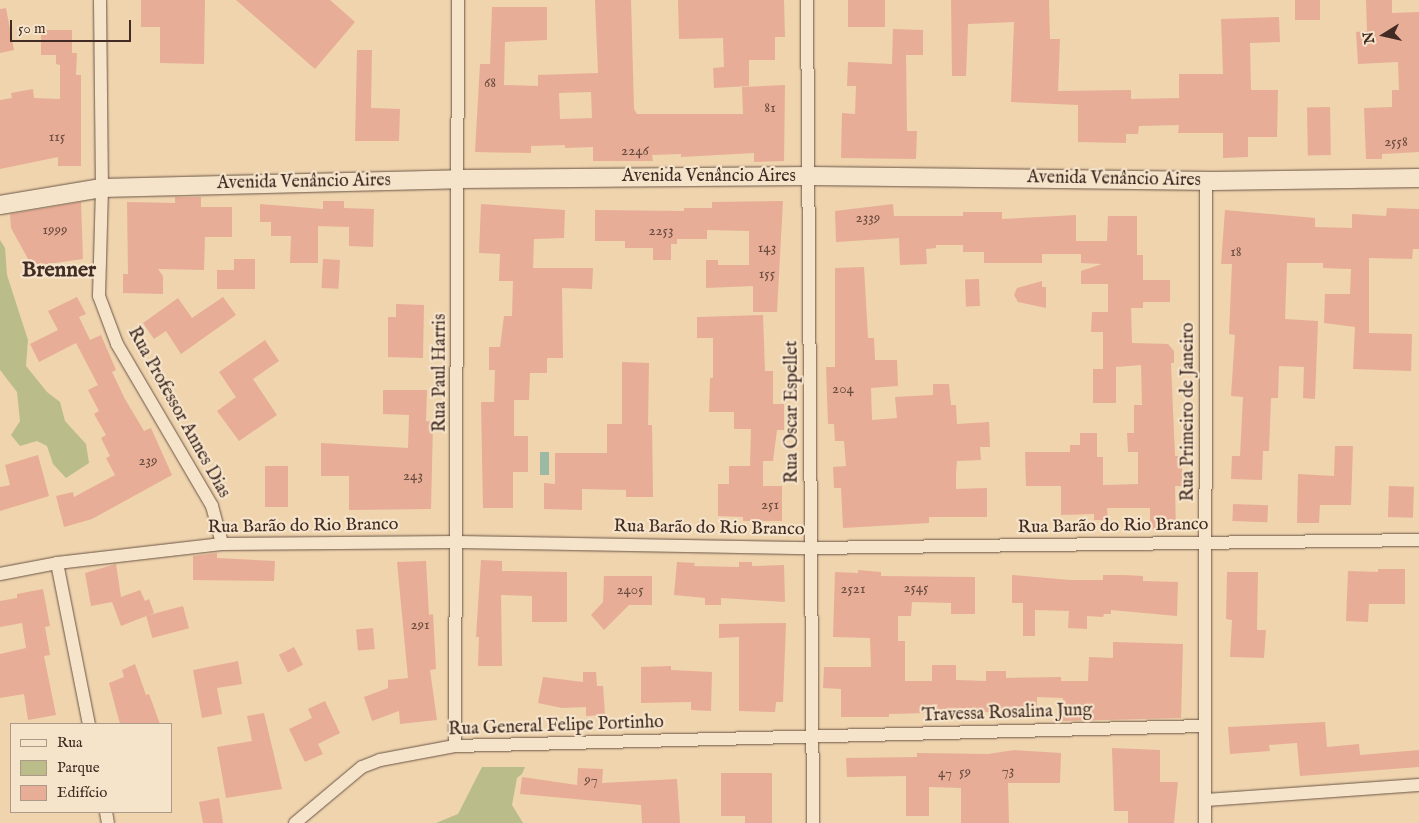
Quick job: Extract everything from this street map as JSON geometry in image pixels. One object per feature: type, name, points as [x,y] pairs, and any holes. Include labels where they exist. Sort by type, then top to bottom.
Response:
[{"type":"street","name":"Rua Professor Annes Dias","points":[[100,0],[102,188],[99,296],[117,344],[212,506],[222,544]]},
{"type":"street","name":"Rua Paul Harris","points":[[455,746],[459,179],[458,0]]},
{"type":"street","name":"Rua Oscar Espellet","points":[[807,0],[810,176],[810,548],[813,823]]},
{"type":"street","name":"Avenida Venâncio Aires","points":[[0,205],[102,188],[459,179],[810,176],[1206,181],[1419,178]]},
{"type":"street","name":"Rua Primeiro de Janeiro","points":[[1205,823],[1206,181]]},
{"type":"street","name":"Rua Barão do Rio Branco","points":[[0,574],[57,563],[222,544],[457,542],[810,548],[1419,540]]},
{"type":"street","points":[[57,563],[89,723]]},
{"type":"street","name":"Travessa Rosalina Jung","points":[[811,738],[1204,726]]},
{"type":"street","name":"Rua General Felipe Portinho","points":[[295,823],[362,767],[380,760],[455,746],[811,738]]},
{"type":"street","points":[[1205,800],[1419,785]]},
{"type":"green space","points":[[0,240],[5,248],[7,275],[28,340],[26,366],[47,392],[60,402],[65,421],[86,444],[89,463],[66,478],[53,464],[47,446],[37,441],[20,446],[11,435],[20,421],[17,392],[0,370]]},
{"type":"green space","points":[[482,767],[525,767],[522,774],[517,778],[512,805],[523,823],[436,823],[458,814]]},
{"type":"shaded area","points":[[540,452],[549,452],[549,475],[540,475]]},
{"type":"building","points":[[141,0],[205,0],[204,64],[160,63],[160,27],[141,27]]},
{"type":"building","points":[[236,0],[330,0],[355,22],[315,69]]},
{"type":"building","points":[[595,0],[631,0],[634,109],[637,114],[743,114],[742,87],[785,85],[784,161],[754,162],[754,153],[681,157],[681,154],[652,155],[653,161],[593,161],[593,147],[565,148],[565,145],[531,146],[531,153],[475,152],[480,64],[490,64],[492,7],[547,7],[547,40],[505,42],[504,85],[538,86],[538,75],[598,73]],"holes":[[[591,92],[592,118],[560,119],[559,93]]]},
{"type":"building","points":[[678,0],[784,0],[785,37],[775,37],[775,60],[749,60],[749,86],[714,88],[713,68],[724,67],[723,38],[679,39]]},
{"type":"building","points":[[848,0],[885,0],[885,27],[848,27]]},
{"type":"building","points":[[951,0],[1049,0],[1050,39],[1060,39],[1058,91],[1131,90],[1131,99],[1179,98],[1179,74],[1223,74],[1221,19],[1279,17],[1280,42],[1250,43],[1251,90],[1278,90],[1277,137],[1248,137],[1248,157],[1223,158],[1223,133],[1178,133],[1179,125],[1139,126],[1138,134],[1126,134],[1126,143],[1078,142],[1078,105],[1011,102],[1014,22],[968,24],[966,76],[952,76]]},
{"type":"building","points":[[1295,0],[1320,0],[1320,20],[1295,20]]},
{"type":"building","points":[[1366,0],[1392,0],[1392,13],[1419,12],[1419,152],[1382,154],[1382,159],[1366,159],[1364,108],[1392,107],[1392,90],[1399,90],[1398,62],[1358,64],[1356,32],[1367,31]]},
{"type":"building","points":[[6,8],[14,50],[0,53],[0,9]]},
{"type":"building","points":[[893,29],[923,30],[923,55],[906,55],[907,131],[917,131],[916,159],[841,158],[842,113],[855,114],[856,86],[847,86],[848,62],[892,64]]},
{"type":"building","points":[[41,30],[72,30],[72,53],[77,53],[76,75],[81,75],[81,166],[58,166],[58,157],[0,169],[0,100],[12,98],[11,93],[33,89],[34,98],[60,99],[60,65],[56,64],[56,55],[41,55]]},
{"type":"building","points":[[357,50],[372,50],[371,108],[400,109],[399,141],[355,141]]},
{"type":"building","points":[[1307,107],[1330,107],[1331,155],[1308,155]]},
{"type":"building","points":[[175,197],[201,197],[201,207],[232,207],[232,237],[205,237],[204,270],[158,269],[163,276],[163,294],[123,293],[123,274],[128,274],[127,202],[175,203]]},
{"type":"building","points":[[323,201],[344,201],[344,208],[374,209],[373,247],[349,246],[349,227],[318,226],[318,263],[290,263],[291,236],[271,236],[271,222],[260,222],[260,204],[323,209]]},
{"type":"building","points":[[783,201],[777,312],[753,312],[753,286],[706,288],[706,260],[718,260],[718,265],[749,265],[749,231],[707,230],[707,239],[677,239],[677,244],[671,244],[671,260],[653,260],[653,248],[625,248],[625,241],[595,241],[595,210],[684,211],[684,208],[712,208],[712,202]]},
{"type":"building","points":[[81,202],[83,259],[48,264],[51,270],[38,277],[11,228],[10,214]]},
{"type":"building","points":[[481,204],[565,210],[564,238],[534,239],[533,268],[593,268],[592,289],[562,288],[563,358],[547,358],[547,373],[530,373],[529,400],[514,400],[514,436],[528,436],[528,472],[513,472],[513,508],[483,508],[481,402],[494,402],[495,370],[489,370],[489,347],[500,347],[504,316],[512,316],[513,281],[499,281],[500,254],[479,253]]},
{"type":"building","points":[[893,204],[894,216],[963,216],[963,212],[1002,212],[1002,219],[1076,215],[1076,241],[1107,241],[1108,216],[1137,216],[1137,255],[1143,255],[1143,280],[1170,280],[1170,302],[1143,302],[1143,308],[1131,308],[1132,343],[1168,344],[1174,351],[1174,363],[1171,363],[1175,456],[1182,456],[1182,486],[1175,486],[1176,529],[1150,529],[1150,508],[1107,508],[1108,520],[1094,520],[1094,514],[1061,515],[1061,486],[1026,486],[1025,452],[1070,452],[1070,445],[1080,445],[1080,433],[1097,433],[1097,457],[1103,457],[1103,485],[1138,484],[1138,452],[1128,452],[1127,433],[1134,433],[1134,405],[1142,405],[1141,365],[1116,367],[1116,403],[1093,403],[1093,369],[1103,369],[1103,332],[1091,332],[1092,312],[1108,312],[1108,284],[1081,284],[1081,271],[1102,264],[1081,263],[1081,254],[1042,254],[1042,263],[984,263],[984,252],[963,252],[963,245],[936,245],[936,248],[926,249],[927,264],[900,265],[899,238],[836,242],[835,211]]},
{"type":"building","points":[[1387,208],[1419,209],[1419,249],[1413,249],[1412,259],[1369,258],[1369,333],[1412,334],[1411,371],[1353,369],[1355,327],[1324,323],[1325,294],[1350,294],[1351,269],[1323,268],[1323,263],[1287,263],[1285,319],[1318,321],[1315,399],[1303,398],[1304,367],[1279,366],[1278,398],[1271,398],[1269,451],[1263,451],[1262,480],[1231,479],[1232,456],[1240,456],[1243,397],[1231,396],[1235,335],[1229,334],[1232,264],[1221,264],[1225,210],[1315,218],[1315,227],[1352,228],[1352,214],[1386,216]]},
{"type":"building","points":[[234,259],[255,259],[255,289],[217,289],[217,270],[234,270]]},
{"type":"building","points":[[323,259],[340,260],[338,289],[321,288]]},
{"type":"building","points":[[864,267],[868,338],[874,338],[875,360],[897,360],[898,386],[871,388],[872,420],[897,418],[895,397],[933,395],[933,384],[949,384],[951,405],[956,405],[957,424],[989,422],[990,447],[980,447],[981,460],[957,461],[956,474],[956,489],[987,488],[987,517],[929,517],[929,523],[843,528],[841,488],[834,488],[833,467],[846,466],[844,441],[835,441],[834,424],[828,424],[826,367],[835,367],[835,268]]},
{"type":"building","points":[[965,279],[979,279],[980,306],[966,306]]},
{"type":"building","points":[[1042,281],[1042,287],[1046,287],[1046,308],[1018,302],[1014,295],[1017,288]]},
{"type":"building","points":[[77,297],[86,314],[79,317],[90,340],[101,335],[116,370],[112,372],[125,399],[144,431],[151,428],[172,475],[92,519],[64,527],[56,496],[73,492],[74,497],[115,475],[106,458],[110,456],[101,438],[106,435],[94,414],[99,411],[88,390],[98,385],[76,343],[39,362],[30,344],[58,330],[48,311]]},
{"type":"building","points":[[223,297],[236,315],[181,354],[166,331],[154,339],[143,323],[178,298],[192,318]]},
{"type":"building","points":[[396,304],[424,305],[423,358],[388,357],[388,317],[396,317]]},
{"type":"building","points":[[763,315],[765,371],[773,371],[773,404],[784,404],[784,430],[777,430],[773,461],[763,461],[763,486],[782,486],[782,521],[743,521],[743,517],[718,516],[718,484],[729,484],[729,466],[750,466],[751,429],[734,429],[734,412],[709,412],[710,378],[713,378],[713,338],[697,338],[697,317]]},
{"type":"building","points":[[265,340],[279,361],[253,379],[277,415],[239,441],[217,411],[236,397],[219,372]]},
{"type":"building","points":[[622,362],[649,363],[648,425],[652,425],[653,497],[626,497],[626,490],[582,489],[582,510],[544,509],[544,483],[555,484],[555,453],[607,453],[607,424],[622,424]]},
{"type":"building","points":[[383,390],[427,390],[426,421],[433,422],[431,509],[349,510],[349,476],[321,476],[321,443],[408,448],[409,415],[383,414]]},
{"type":"building","points":[[1335,446],[1353,446],[1351,505],[1320,505],[1319,523],[1297,523],[1298,474],[1334,476]]},
{"type":"building","points":[[38,455],[49,496],[0,511],[0,487],[10,485],[5,465]]},
{"type":"building","points":[[265,466],[288,466],[288,507],[265,507]]},
{"type":"building","points":[[1389,486],[1414,487],[1413,518],[1388,517]]},
{"type":"building","points":[[1233,504],[1268,505],[1267,522],[1232,521]]},
{"type":"building","points":[[217,553],[217,558],[275,561],[274,581],[193,580],[193,556]]},
{"type":"building","points":[[481,560],[502,561],[502,571],[567,572],[567,622],[532,622],[532,596],[501,595],[502,666],[478,666],[479,637],[476,637]]},
{"type":"building","points":[[426,561],[429,615],[433,614],[436,669],[430,670],[437,720],[400,724],[399,711],[372,721],[364,697],[388,688],[388,680],[408,678],[397,562]]},
{"type":"building","points":[[677,562],[695,563],[694,566],[739,567],[739,562],[752,562],[752,566],[784,565],[785,602],[721,598],[721,605],[705,605],[705,598],[674,595]]},
{"type":"building","points":[[116,564],[121,597],[140,590],[145,601],[149,599],[154,613],[121,626],[112,602],[91,606],[85,573]]},
{"type":"building","points":[[1378,569],[1405,569],[1405,604],[1369,604],[1368,622],[1346,621],[1348,571],[1378,572]]},
{"type":"building","points":[[858,570],[881,572],[881,576],[975,577],[975,614],[951,614],[951,603],[912,602],[911,616],[898,616],[898,641],[905,641],[905,681],[932,681],[932,665],[956,665],[956,680],[986,681],[986,671],[1006,671],[1006,678],[1061,677],[1061,681],[1088,681],[1089,657],[1113,658],[1113,642],[1183,644],[1181,718],[1063,721],[1063,698],[1037,697],[1037,717],[1012,717],[1012,711],[959,713],[959,710],[925,709],[925,713],[889,714],[889,717],[841,717],[841,689],[823,688],[824,667],[871,667],[870,638],[833,637],[835,572],[858,573]]},
{"type":"building","points":[[1227,572],[1258,572],[1257,630],[1266,630],[1264,658],[1230,657],[1232,620],[1226,619]]},
{"type":"building","points":[[1012,575],[1070,580],[1103,580],[1103,575],[1124,575],[1143,576],[1143,581],[1178,582],[1177,616],[1111,610],[1111,614],[1104,614],[1103,617],[1087,616],[1087,629],[1068,628],[1069,611],[1035,610],[1035,636],[1023,636],[1023,603],[1012,603]]},
{"type":"building","points":[[604,576],[652,576],[652,605],[629,605],[604,630],[591,615],[603,602]]},
{"type":"building","points":[[43,589],[50,626],[45,627],[50,655],[44,656],[56,715],[28,720],[24,694],[0,698],[0,654],[26,648],[22,623],[0,627],[0,601],[17,598],[17,594]]},
{"type":"building","points":[[183,606],[189,628],[152,638],[146,616]]},
{"type":"building","points":[[786,623],[783,702],[776,702],[775,712],[739,711],[739,637],[719,638],[719,624]]},
{"type":"building","points":[[373,628],[375,649],[358,650],[356,629]]},
{"type":"building","points":[[294,647],[303,665],[288,673],[279,655]]},
{"type":"building","points":[[238,661],[242,684],[217,688],[222,714],[202,718],[193,670]]},
{"type":"building","points":[[135,664],[146,695],[149,694],[160,723],[120,723],[109,683],[124,677],[122,670]]},
{"type":"building","points":[[671,666],[671,670],[712,672],[711,711],[691,710],[691,702],[641,703],[641,667]]},
{"type":"building","points":[[583,672],[596,672],[597,686],[603,686],[605,715],[586,716],[586,707],[562,708],[538,703],[543,677],[583,682]]},
{"type":"building","points":[[325,701],[340,733],[318,744],[323,754],[305,762],[289,729],[312,718],[308,709]]},
{"type":"building","points":[[264,713],[282,789],[226,798],[217,747],[252,741],[247,716]]},
{"type":"building","points":[[1325,722],[1327,747],[1359,744],[1360,755],[1419,750],[1419,767],[1300,776],[1297,743],[1269,745],[1270,751],[1230,754],[1228,727]]},
{"type":"building","points":[[1112,748],[1160,750],[1160,782],[1178,782],[1174,823],[1128,823],[1128,811],[1114,811]]},
{"type":"building","points":[[1014,750],[1061,753],[1060,783],[1008,783],[1009,823],[961,823],[961,788],[929,787],[929,816],[906,816],[906,776],[847,777],[846,758],[917,757],[917,753],[988,754]]},
{"type":"building","points":[[578,768],[603,769],[602,783],[677,779],[680,823],[642,823],[641,805],[520,794],[522,777],[577,785]]},
{"type":"building","points":[[721,773],[772,773],[772,823],[745,823],[745,816],[721,816]]},
{"type":"building","points":[[219,798],[223,823],[203,823],[199,802]]},
{"type":"district","name":"Brenner","points":[[59,271]]}]
